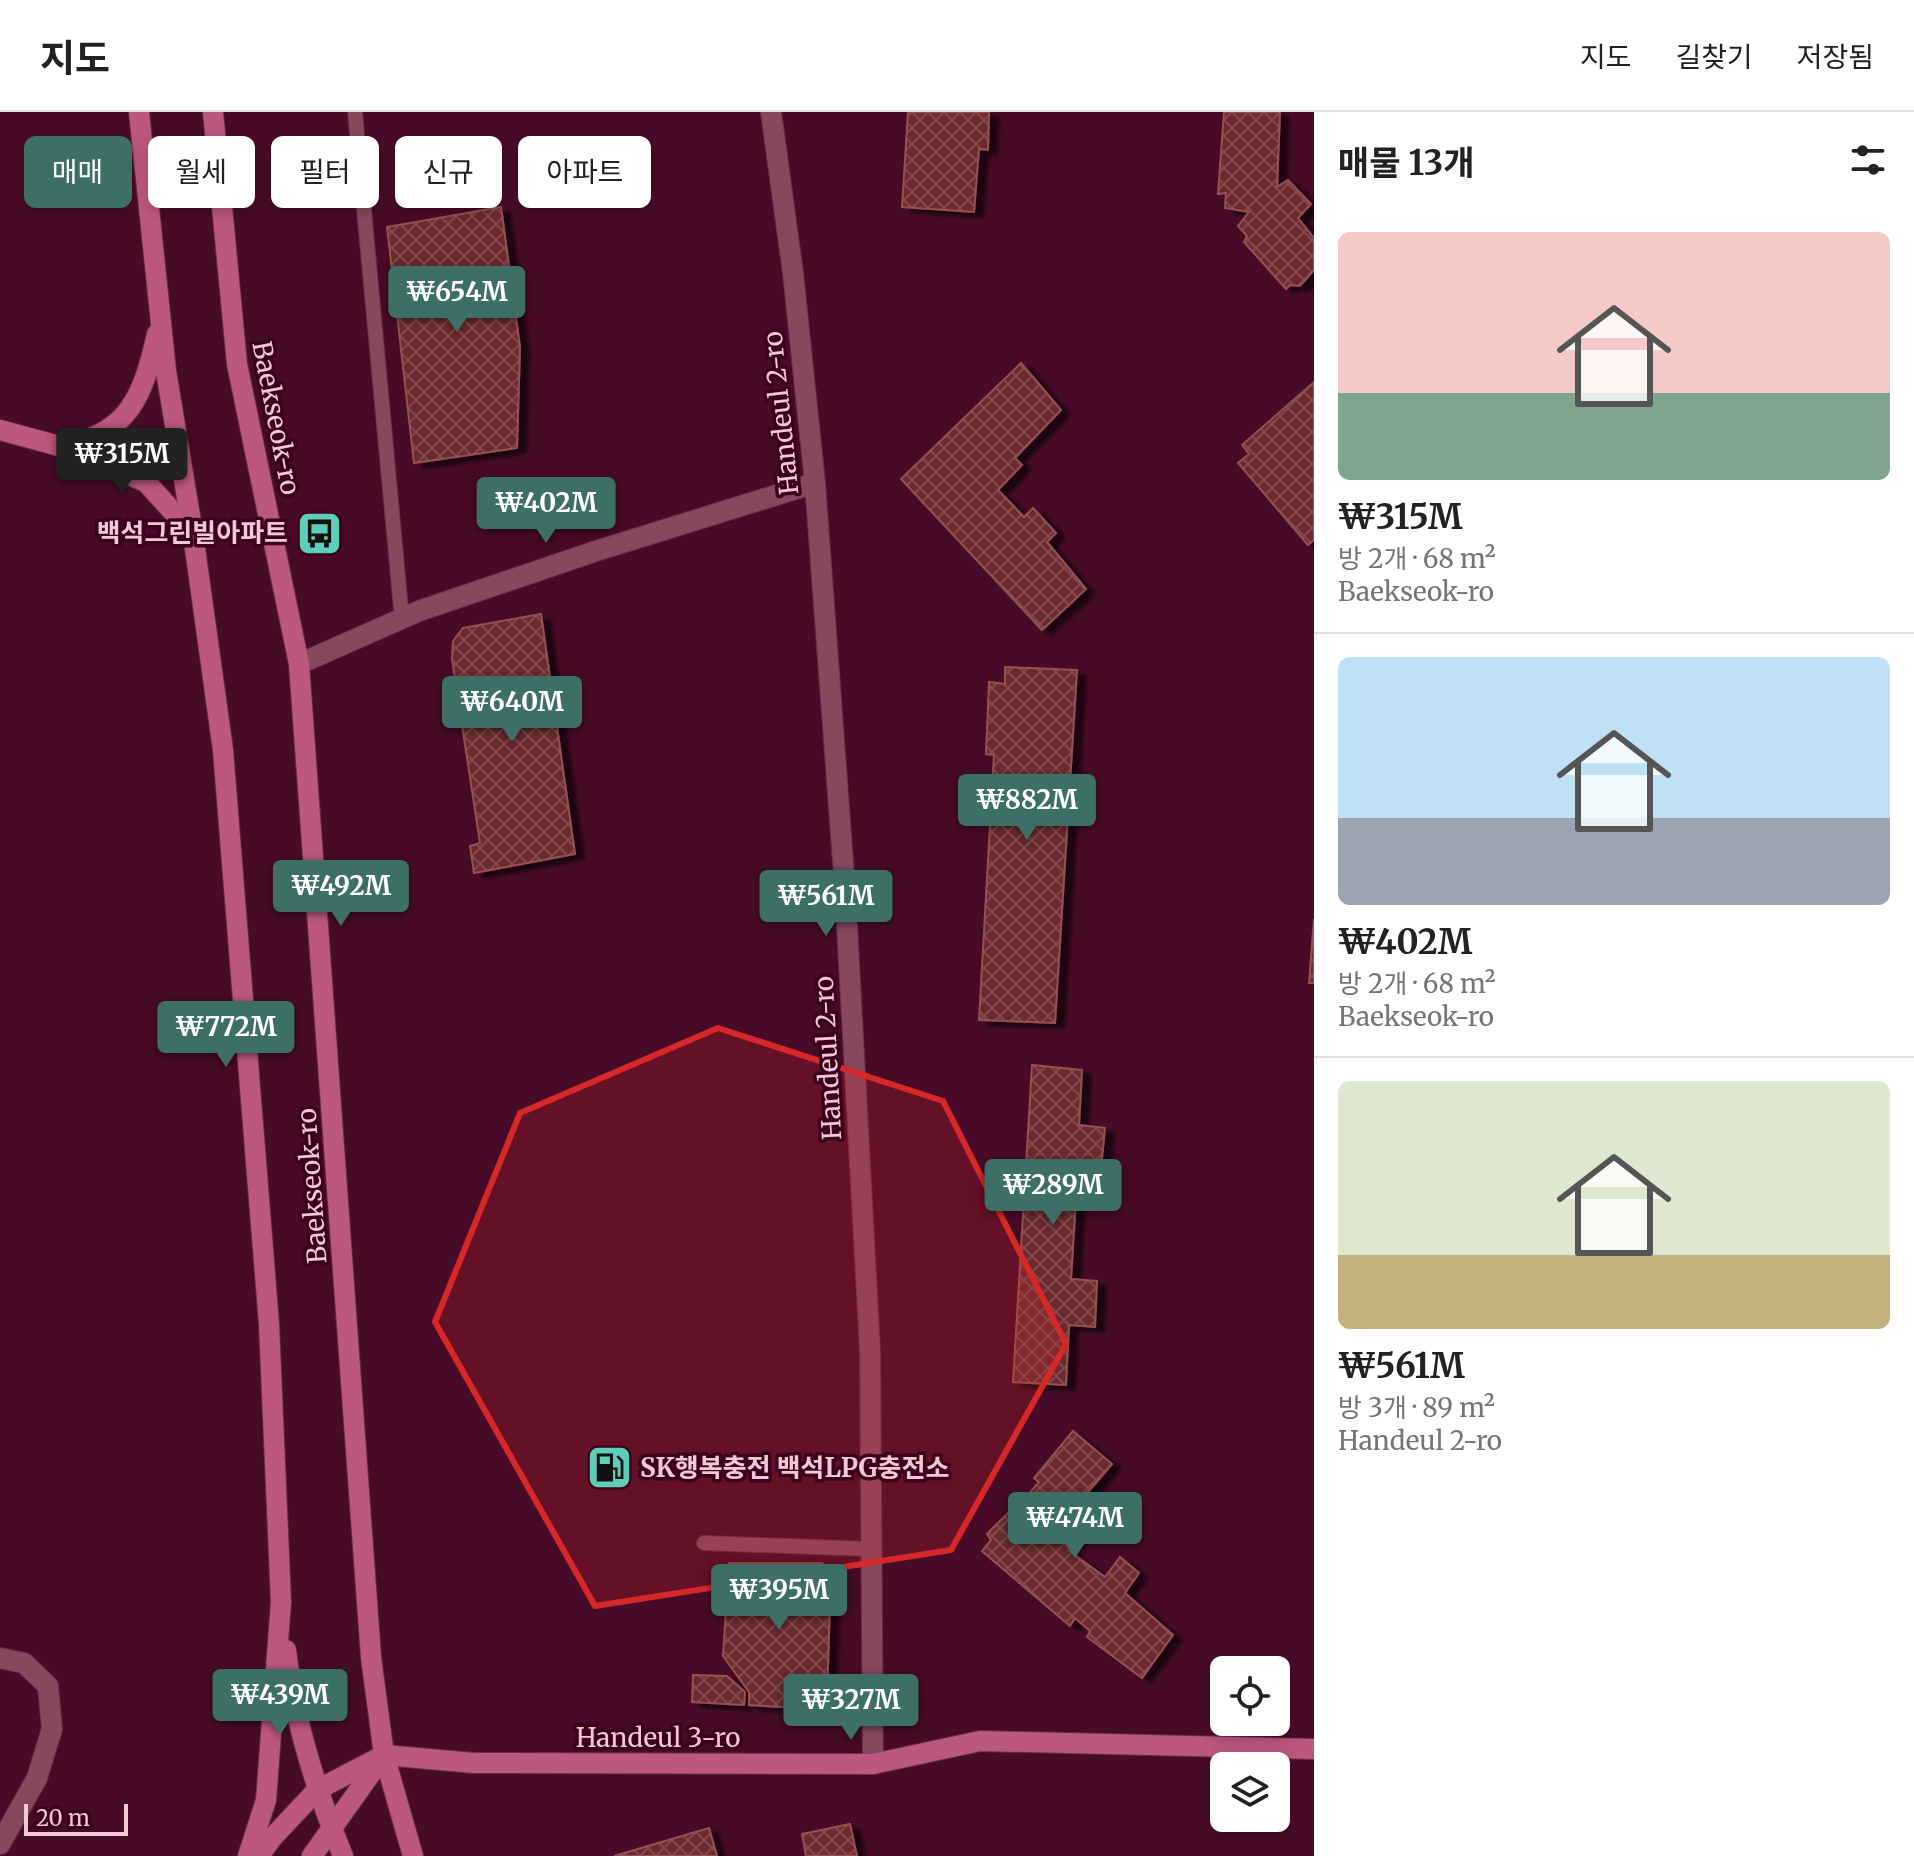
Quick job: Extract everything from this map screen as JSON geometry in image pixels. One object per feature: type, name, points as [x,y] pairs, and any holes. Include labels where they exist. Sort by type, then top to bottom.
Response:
[{"type":"main road","name":"Baekseok-ro","points":[[139,112],[166,371],[193,534],[223,750],[269,1324],[281,1602],[266,1800],[248,1856]]},
{"type":"main road","name":"Baekseok-ro","points":[[213,112],[237,364],[299,664],[371,1657],[384,1755],[413,1856]]},
{"type":"main road","points":[[59,446],[87,442],[109,430],[128,412],[148,376],[161,314]]},
{"type":"main road","points":[[0,430],[59,446],[146,482],[193,534]]},
{"type":"main road","points":[[281,1602],[290,1683],[317,1790],[343,1856]]},
{"type":"main road","name":"Handeul 3-ro","points":[[384,1755],[474,1763],[873,1764],[980,1741],[1314,1749]]},
{"type":"main road","points":[[259,1856],[317,1790],[384,1755]]},
{"type":"main road","points":[[312,1856],[384,1755]]},
{"type":"street","name":"Handeul 2-ro","points":[[771,112],[793,273],[815,483],[847,921],[870,1350],[873,1764]]},
{"type":"street","points":[[299,664],[433,606],[815,483]]},
{"type":"street","points":[[0,1658],[24,1663],[48,1686],[52,1729],[37,1778],[0,1844]]},
{"type":"lane","points":[[355,112],[402,620]]},
{"type":"lane","points":[[704,1543],[871,1549]]},
{"type":"highlighted area","points":[[718,1028],[943,1101],[1066,1344],[951,1550],[595,1606],[435,1322],[520,1113]]},
{"type":"building","points":[[908,112],[989,112],[988,150],[979,149],[974,212],[902,207]]},
{"type":"building","points":[[1224,112],[1280,112],[1277,187],[1288,180],[1311,204],[1298,218],[1314,238],[1314,270],[1300,286],[1290,285],[1286,289],[1244,242],[1247,236],[1238,226],[1249,212],[1225,208],[1226,193],[1218,194]]},
{"type":"building","points":[[501,208],[520,347],[517,448],[414,463],[387,227]]},
{"type":"building","points":[[1021,363],[1061,410],[1015,458],[1022,465],[998,490],[1024,517],[1033,508],[1056,533],[1047,542],[1086,589],[1042,630],[901,479]]},
{"type":"building","points":[[1314,382],[1314,540],[1308,545],[1238,463],[1249,454],[1242,445]]},
{"type":"building","points":[[541,614],[575,854],[474,873],[470,846],[480,843],[452,659],[453,641],[463,628]]},
{"type":"building","points":[[1005,667],[1077,670],[1055,1023],[979,1020],[994,755],[986,754],[989,682],[1005,684]]},
{"type":"building","points":[[1314,919],[1314,983],[1309,983]]},
{"type":"building","points":[[1032,1065],[1082,1070],[1079,1125],[1105,1128],[1101,1168],[1078,1167],[1071,1279],[1097,1281],[1095,1327],[1069,1325],[1066,1385],[1013,1382]]},
{"type":"building","points":[[1073,1431],[1112,1464],[1082,1499],[1086,1503],[1077,1514],[1088,1523],[1068,1550],[1105,1577],[1120,1557],[1139,1573],[1125,1593],[1173,1635],[1142,1678],[1087,1637],[1090,1631],[1075,1618],[1070,1626],[982,1551],[991,1540],[987,1534],[1008,1513],[1010,1516],[1039,1482],[1034,1478]]},
{"type":"building","points":[[729,1563],[822,1563],[831,1570],[827,1698],[814,1709],[749,1705],[749,1692],[723,1656]]},
{"type":"building","points":[[693,1675],[727,1676],[745,1692],[744,1705],[692,1702]]},
{"type":"building","points":[[850,1824],[857,1856],[806,1856],[802,1834]]},
{"type":"building","points":[[709,1828],[717,1856],[614,1856]]},
{"type":"place","name":"백석그린빌아파트","points":[[319,533]]},
{"type":"place","name":"SK행복충전 백석LPG충전소","points":[[609,1468]]}]
